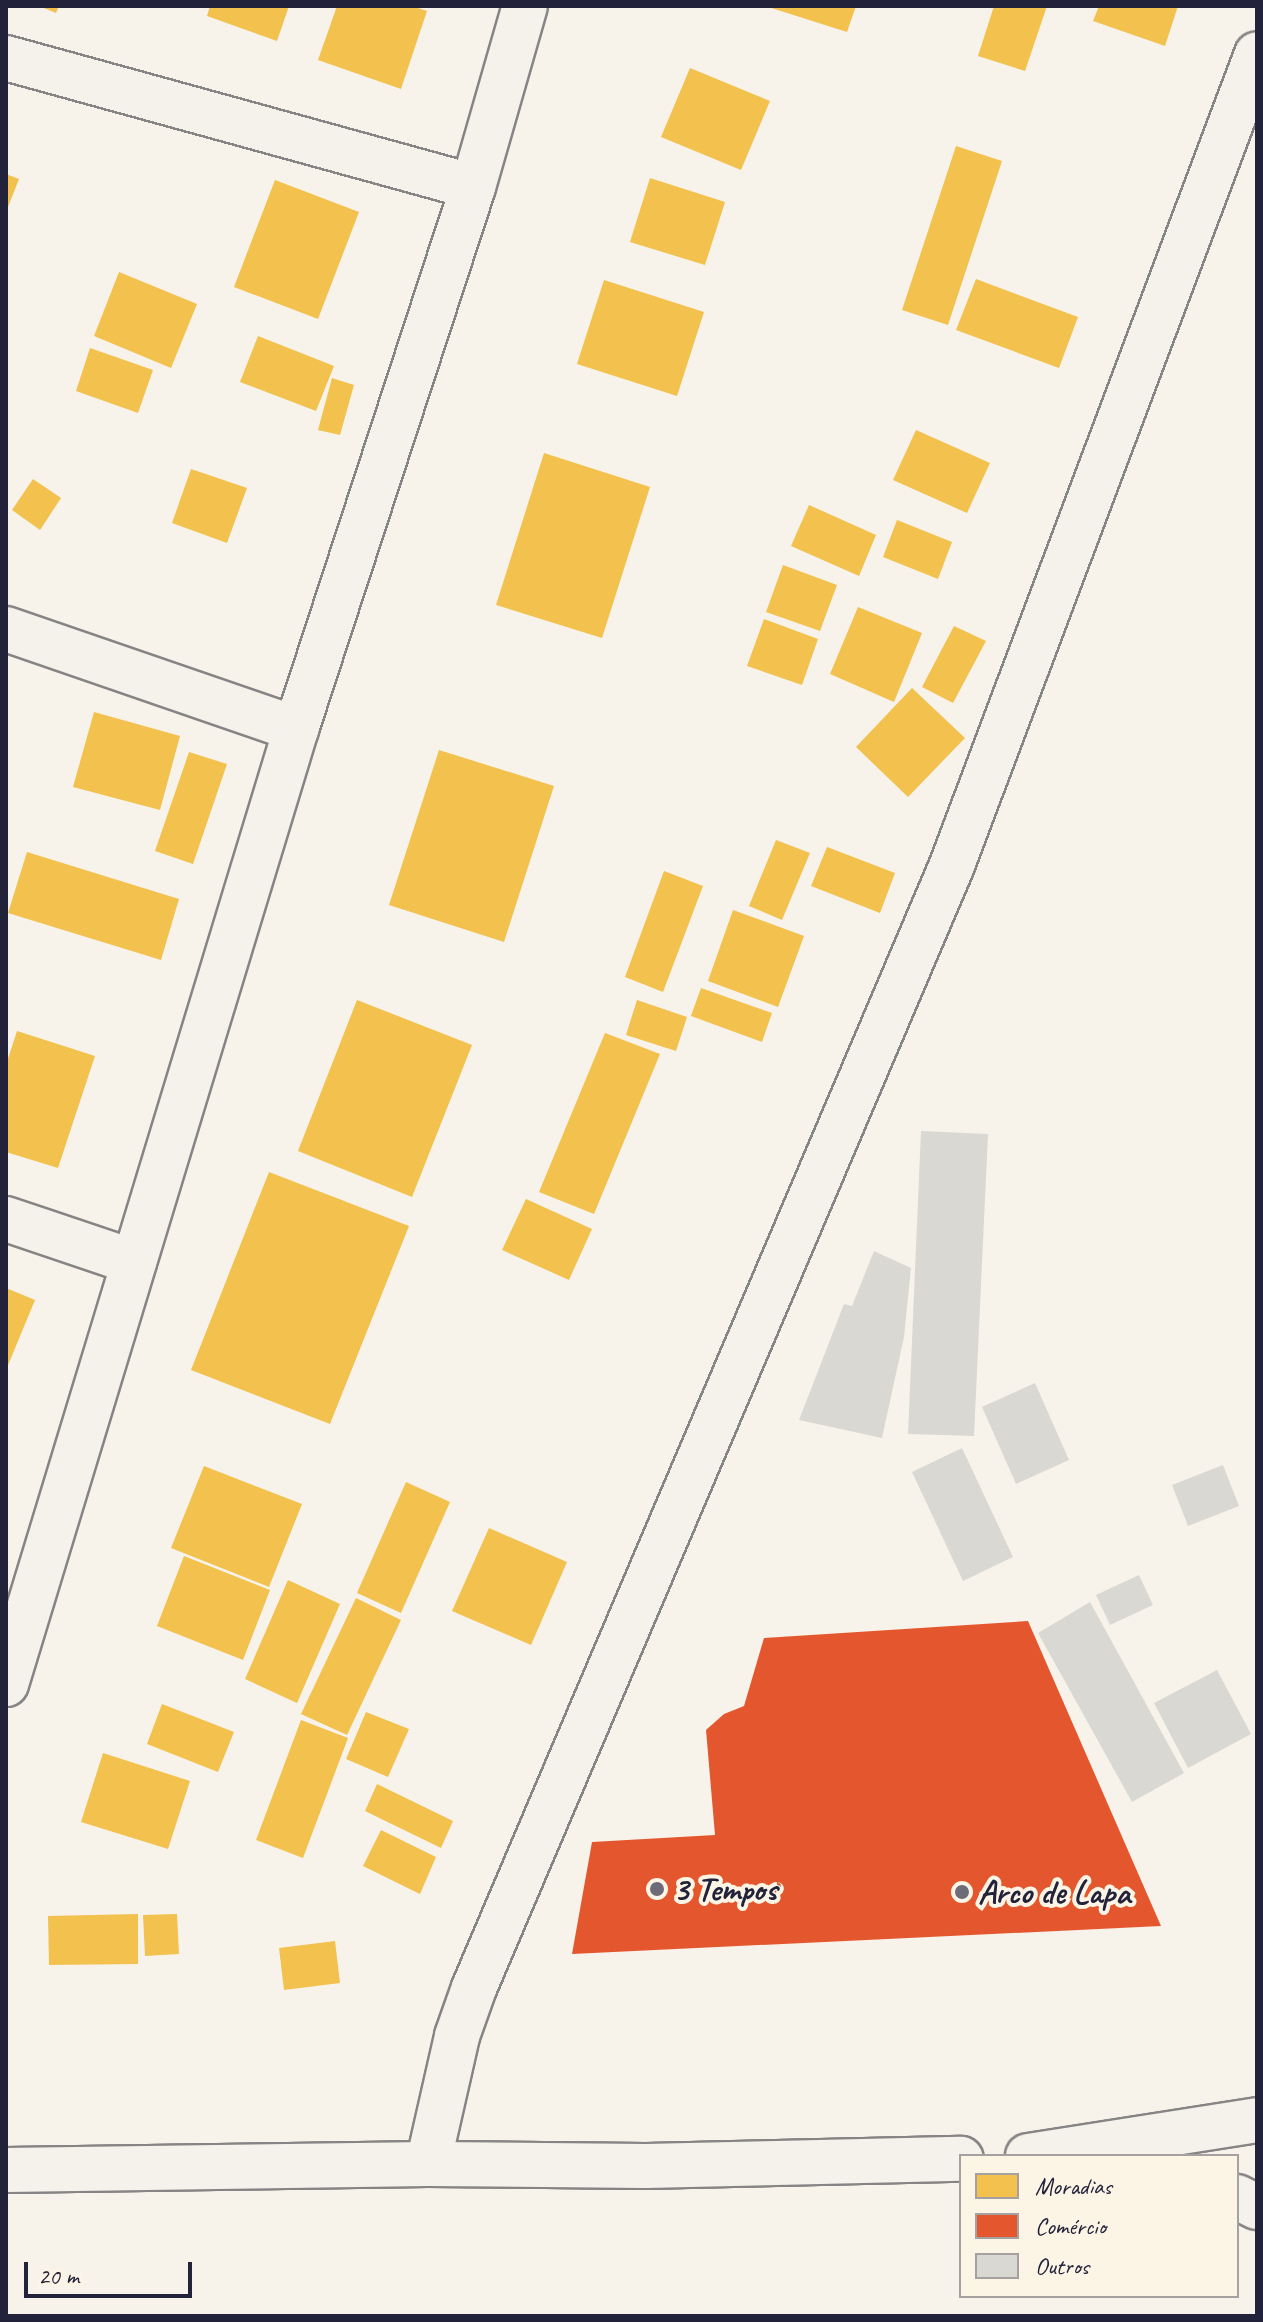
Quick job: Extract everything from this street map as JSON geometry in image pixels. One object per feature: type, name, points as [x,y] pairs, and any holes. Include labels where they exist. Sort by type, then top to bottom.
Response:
[{"type":"main road","points":[[6,1684],[296,729],[473,187],[525,6]]},
{"type":"main road","points":[[428,2164],[457,2036],[474,1988],[952,865],[1257,54]]},
{"type":"main road","points":[[6,58],[473,187]]},
{"type":"main road","points":[[6,629],[296,729]]},
{"type":"main road","points":[[6,1219],[134,1262]]},
{"type":"main road","points":[[1041,2154],[1257,2120]]},
{"type":"main road","points":[[6,2170],[428,2164],[646,2166],[959,2159]]},
{"type":"main road","points":[[1239,2198],[1257,2207]]},
{"type":"building: Moradias","points":[[39,6],[59,6],[56,13]]},
{"type":"building: Moradias","points":[[210,6],[289,6],[277,41],[207,16]]},
{"type":"building: Moradias","points":[[337,6],[412,6],[427,11],[401,89],[318,60]]},
{"type":"building: Moradias","points":[[765,6],[856,6],[847,32]]},
{"type":"building: Moradias","points":[[994,6],[1047,6],[1025,71],[978,56]]},
{"type":"building: Moradias","points":[[1099,6],[1178,6],[1165,46],[1093,21]]},
{"type":"building: Moradias","points":[[690,68],[770,101],[741,170],[661,137]]},
{"type":"building: Moradias","points":[[956,146],[1002,161],[948,325],[902,310]]},
{"type":"building: Moradias","points":[[6,174],[19,179],[6,212]]},
{"type":"building: Moradias","points":[[650,178],[725,202],[705,265],[630,242]]},
{"type":"building: Moradias","points":[[275,180],[359,212],[318,319],[234,287]]},
{"type":"building: Moradias","points":[[119,272],[197,304],[171,368],[94,336]]},
{"type":"building: Moradias","points":[[976,279],[1078,317],[1059,368],[956,330]]},
{"type":"building: Moradias","points":[[604,280],[704,312],[677,396],[577,364]]},
{"type":"building: Moradias","points":[[258,336],[334,366],[316,411],[240,382]]},
{"type":"building: Moradias","points":[[90,348],[153,370],[138,413],[76,391]]},
{"type":"building: Moradias","points":[[332,378],[354,385],[340,435],[318,430]]},
{"type":"building: Moradias","points":[[916,430],[990,463],[967,513],[893,480]]},
{"type":"building: Moradias","points":[[544,453],[650,487],[602,638],[496,605]]},
{"type":"building: Moradias","points":[[191,469],[247,488],[227,543],[172,523]]},
{"type":"building: Moradias","points":[[33,479],[61,498],[40,530],[12,510]]},
{"type":"building: Moradias","points":[[809,505],[876,535],[859,576],[791,546]]},
{"type":"building: Moradias","points":[[897,520],[952,542],[938,579],[883,557]]},
{"type":"building: Moradias","points":[[783,565],[837,585],[820,631],[766,612]]},
{"type":"building: Moradias","points":[[858,607],[922,633],[894,702],[830,674]]},
{"type":"building: Moradias","points":[[764,619],[818,639],[802,685],[747,666]]},
{"type":"building: Moradias","points":[[954,626],[986,641],[953,703],[922,687]]},
{"type":"building: Moradias","points":[[912,688],[965,738],[908,797],[856,747]]},
{"type":"building: Moradias","points":[[94,712],[180,736],[160,810],[73,787]]},
{"type":"building: Moradias","points":[[439,750],[554,786],[504,942],[389,905]]},
{"type":"building: Moradias","points":[[189,752],[227,764],[193,864],[155,851]]},
{"type":"building: Moradias","points":[[776,840],[810,853],[782,920],[749,906]]},
{"type":"building: Moradias","points":[[827,847],[895,873],[880,913],[811,886]]},
{"type":"building: Moradias","points":[[27,852],[179,899],[161,960],[8,913]]},
{"type":"building: Moradias","points":[[664,871],[703,886],[663,992],[625,977]]},
{"type":"building: Moradias","points":[[733,910],[804,936],[778,1007],[708,981]]},
{"type":"building: Moradias","points":[[701,988],[772,1013],[762,1042],[691,1016]]},
{"type":"building: Moradias","points":[[357,1000],[472,1045],[412,1197],[298,1151]]},
{"type":"building: Moradias","points":[[637,1000],[687,1017],[676,1051],[626,1035]]},
{"type":"building: Moradias","points":[[17,1031],[95,1056],[58,1168],[6,1152],[6,1065]]},
{"type":"building: Moradias","points":[[605,1033],[660,1054],[594,1214],[539,1192]]},
{"type":"building: Moradias","points":[[269,1172],[409,1226],[330,1424],[191,1370]]},
{"type":"building: Moradias","points":[[526,1199],[592,1229],[569,1280],[502,1250]]},
{"type":"building: Moradias","points":[[6,1288],[35,1300],[6,1370]]},
{"type":"building: Moradias","points":[[204,1466],[302,1504],[269,1587],[171,1548]]},
{"type":"building: Moradias","points":[[406,1482],[450,1502],[401,1613],[357,1593]]},
{"type":"building: Moradias","points":[[489,1528],[567,1562],[531,1645],[452,1611]]},
{"type":"building: Moradias","points":[[184,1556],[270,1590],[243,1660],[157,1626]]},
{"type":"building: Moradias","points":[[288,1580],[340,1604],[297,1703],[245,1679]]},
{"type":"building: Moradias","points":[[356,1598],[401,1620],[347,1735],[301,1714]]},
{"type":"building: Moradias","points":[[162,1704],[234,1732],[218,1772],[147,1744]]},
{"type":"building: Moradias","points":[[366,1712],[409,1729],[388,1777],[346,1759]]},
{"type":"building: Moradias","points":[[301,1720],[348,1738],[303,1858],[256,1840]]},
{"type":"building: Moradias","points":[[103,1753],[190,1781],[168,1849],[81,1822]]},
{"type":"building: Moradias","points":[[377,1784],[453,1821],[441,1848],[365,1811]]},
{"type":"building: Moradias","points":[[381,1830],[436,1857],[420,1894],[363,1866]]},
{"type":"building: Moradias","points":[[138,1914],[138,1964],[49,1965],[48,1916]]},
{"type":"building: Moradias","points":[[177,1914],[179,1954],[145,1956],[143,1915]]},
{"type":"building: Moradias","points":[[335,1941],[340,1983],[284,1990],[279,1948]]},
{"type":"building: Comércio","points":[[1028,1621],[1161,1926],[572,1954],[592,1842],[715,1835],[706,1730],[724,1714],[744,1706],[764,1638]]},
{"type":"building: Outros","points":[[921,1131],[988,1134],[974,1436],[908,1434]]},
{"type":"building: Outros","points":[[874,1251],[911,1268],[904,1337],[882,1438],[799,1420],[844,1304],[852,1306]]},
{"type":"building: Outros","points":[[1035,1383],[1069,1460],[1016,1484],[982,1407]]},
{"type":"building: Outros","points":[[962,1448],[1013,1557],[963,1581],[912,1472]]},
{"type":"building: Outros","points":[[1223,1465],[1239,1506],[1188,1526],[1172,1485]]},
{"type":"building: Outros","points":[[1139,1575],[1153,1605],[1110,1625],[1096,1595]]},
{"type":"building: Outros","points":[[1090,1602],[1184,1773],[1132,1802],[1038,1633]]},
{"type":"building: Outros","points":[[1217,1670],[1251,1734],[1188,1768],[1154,1703]]},
{"type":"place","name":"3 Tempos","points":[[657,1889]]},
{"type":"place","name":"Arco de Lapa","points":[[962,1892]]}]
